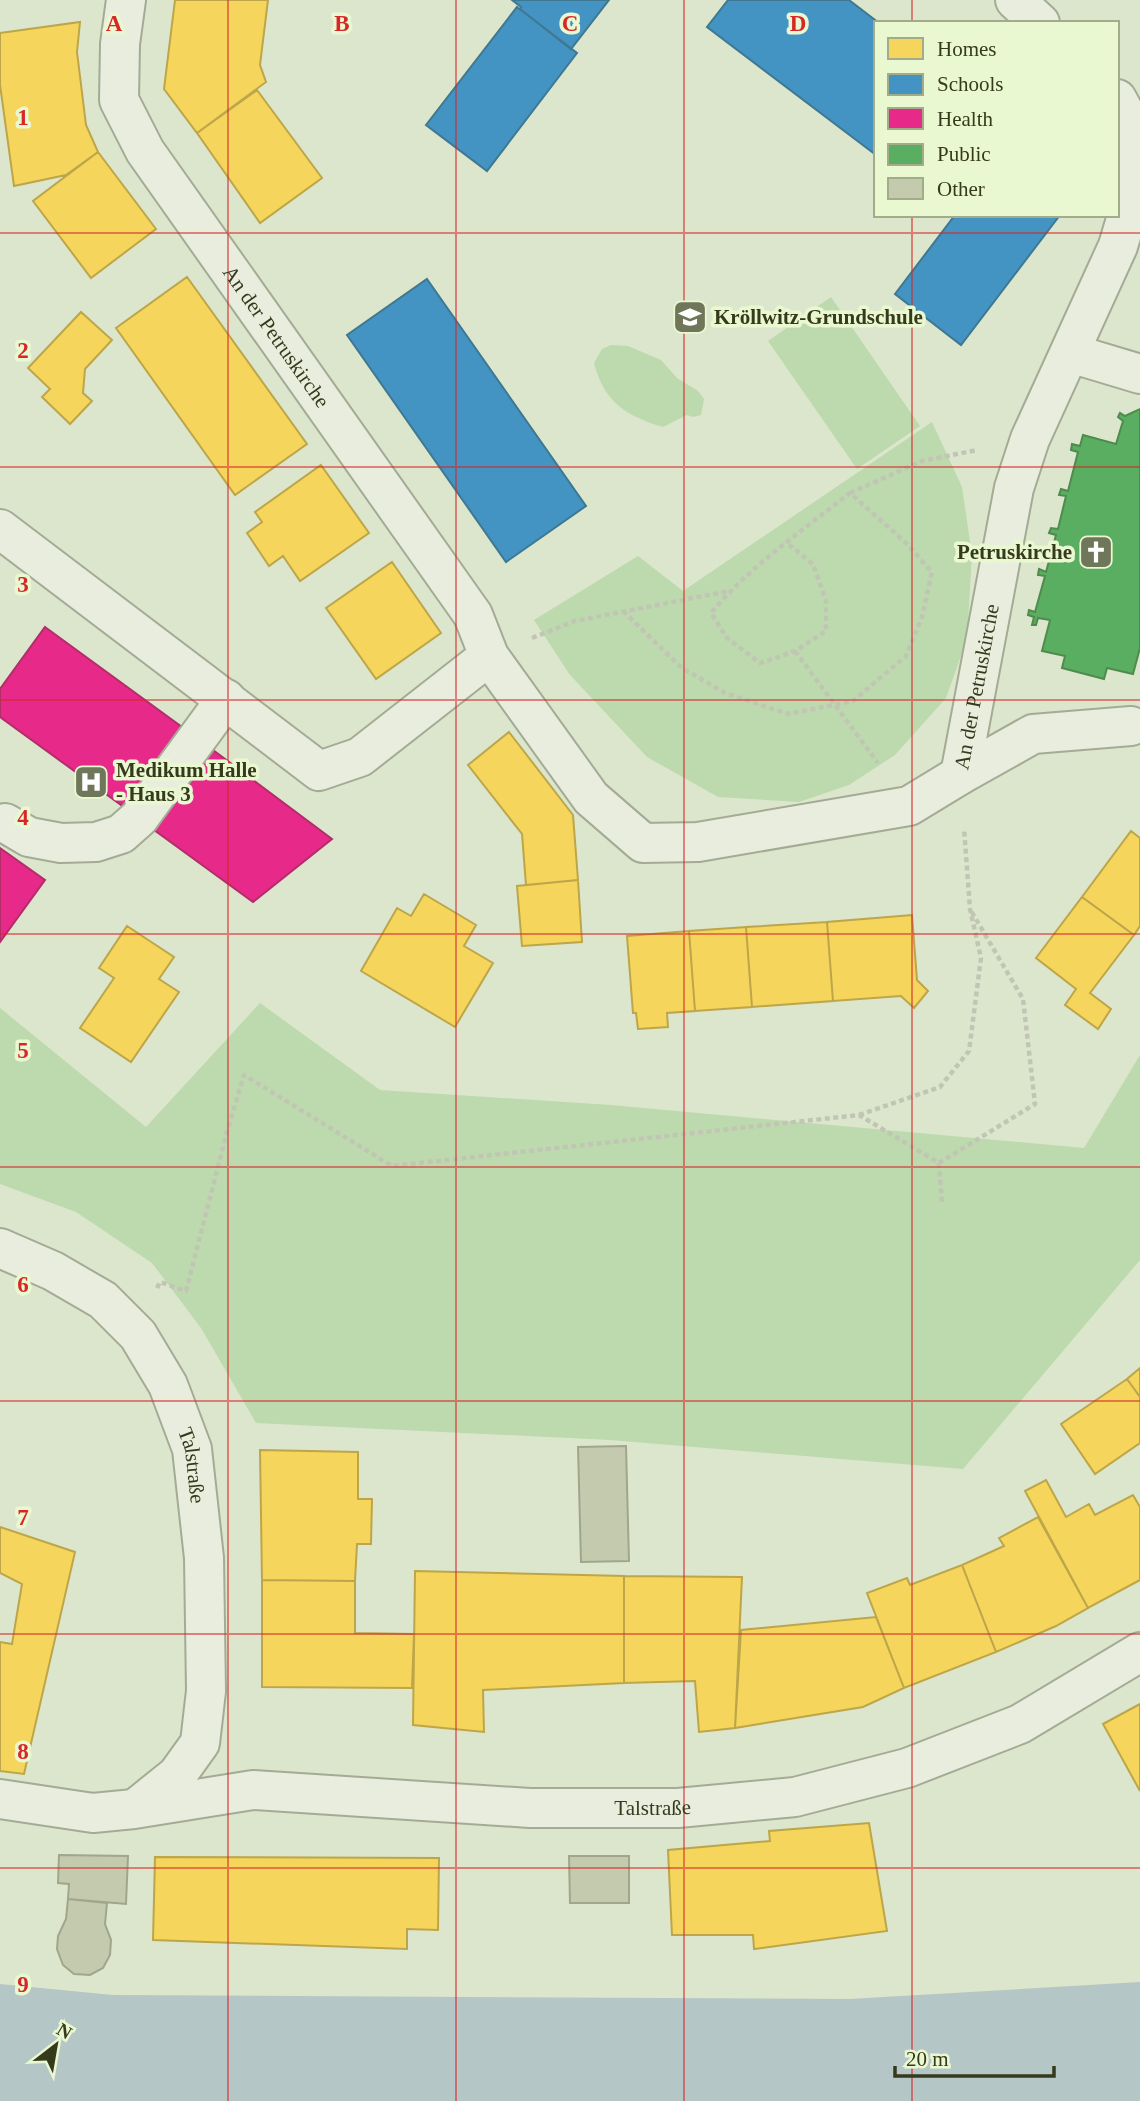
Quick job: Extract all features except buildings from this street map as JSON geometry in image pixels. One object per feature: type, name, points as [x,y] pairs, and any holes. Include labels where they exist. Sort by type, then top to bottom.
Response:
[{"type":"street","name":"An der Petruskirche","points":[[127,0],[120,44],[119,100],[145,151],[473,615],[489,656],[591,798],[643,843],[698,842],[909,806],[960,775],[1014,488],[1030,439],[1118,246],[1132,199],[1137,150],[1128,112]]},
{"type":"street","points":[[1015,0],[1038,21]]},
{"type":"street","points":[[1070,353],[1140,374]]},
{"type":"street","points":[[0,529],[319,771],[360,757],[489,656]]},
{"type":"street","points":[[5,823],[29,837],[61,843],[96,842],[121,834],[139,818],[226,699]]},
{"type":"street","points":[[960,775],[1033,734],[1131,726]]},
{"type":"street","name":"Talstraße","points":[[5,1255],[53,1271],[103,1300],[138,1335],[168,1385],[192,1449],[204,1558],[206,1691],[200,1743],[177,1775],[134,1809]]},
{"type":"street","name":"Talstraße","points":[[0,1799],[93,1813],[253,1790],[530,1808],[678,1808],[795,1797],[907,1768],[1020,1724],[1140,1652]]},
{"type":"path","points":[[787,543],[813,564],[826,601],[826,631],[795,651],[760,663],[727,638],[711,613],[729,591],[787,543],[850,492],[922,461],[1030,439]]},
{"type":"path","points":[[623,611],[682,668],[725,694],[788,714],[853,702],[906,656],[922,617],[932,572],[905,542],[850,492]]},
{"type":"path","points":[[575,621],[729,591]]},
{"type":"path","points":[[795,651],[909,806]]},
{"type":"path","points":[[160,1282],[186,1291],[244,1075],[392,1167],[859,1115],[940,1087],[969,1051],[981,958],[970,909],[960,775]]},
{"type":"path","points":[[939,1163],[1035,1104],[1023,999],[970,909]]},
{"type":"path","points":[[859,1115],[939,1163]]},
{"type":"path","points":[[939,1163],[942,1204]]},
{"type":"green space","points":[[831,297],[920,426],[857,469],[768,341]]},
{"type":"green space","points":[[611,345],[628,346],[661,360],[677,378],[698,391],[704,399],[701,415],[687,415],[663,427],[638,418],[618,405],[604,388],[594,363],[602,349]]},
{"type":"green space","points":[[932,422],[962,487],[972,555],[967,639],[946,698],[895,755],[849,785],[799,802],[718,797],[647,757],[570,675],[534,620],[638,556],[683,591]]},
{"type":"green space","points":[[260,1003],[380,1090],[611,1105],[1084,1148],[1140,1055],[1140,1260],[963,1469],[610,1440],[256,1423],[201,1328],[152,1263],[76,1212],[0,1184],[0,1008],[146,1127]]},
{"type":"shaded area","points":[[1140,1982],[1140,2101],[0,2101],[0,1984],[113,1995],[849,1999]]},
{"type":"place","name":"Kröllwitz-Grundschule","points":[[690,317]]},
{"type":"place","name":"Petruskirche","points":[[1096,552]]},
{"type":"place","name":"Medikum Halle - Haus 3","points":[[91,782]]}]
